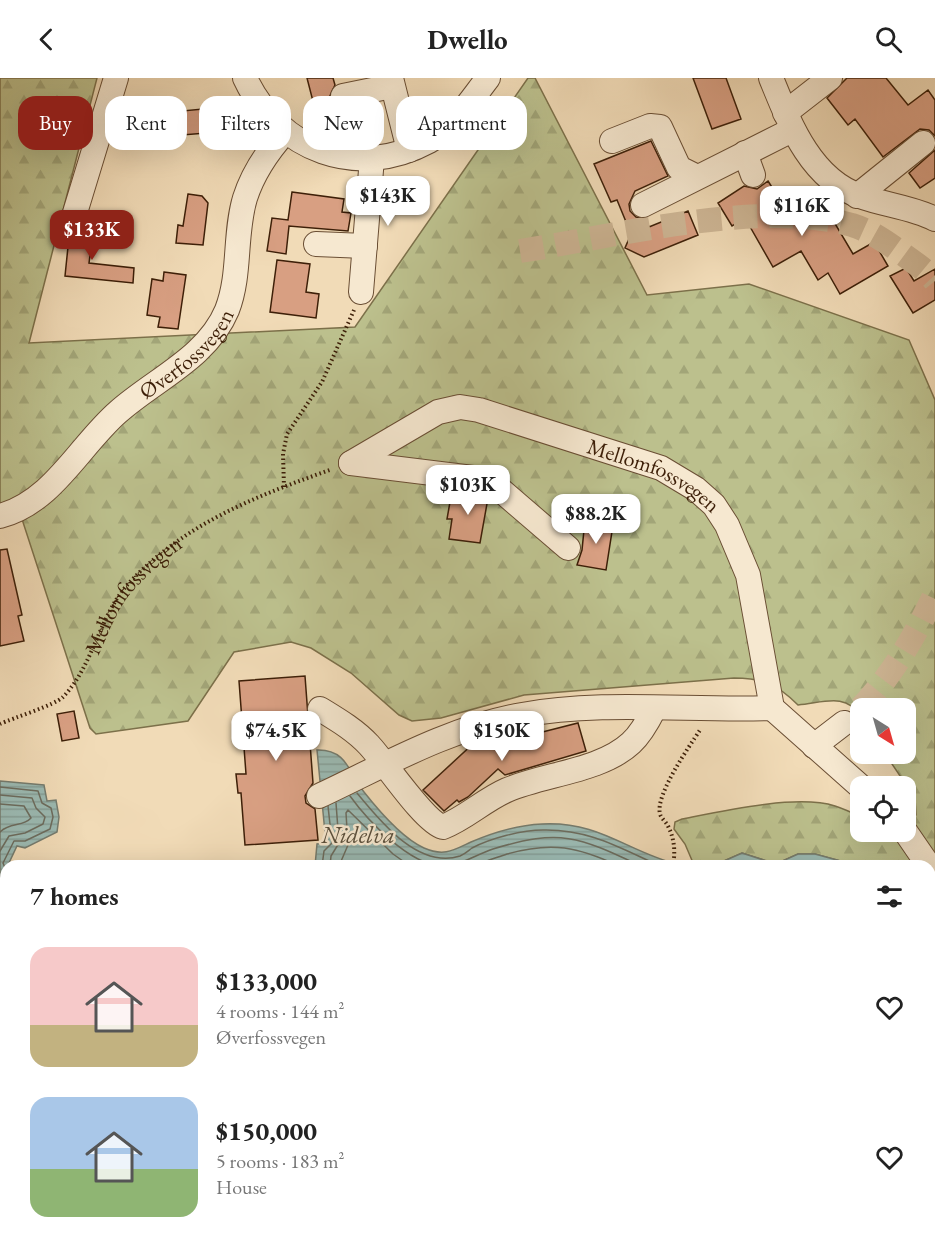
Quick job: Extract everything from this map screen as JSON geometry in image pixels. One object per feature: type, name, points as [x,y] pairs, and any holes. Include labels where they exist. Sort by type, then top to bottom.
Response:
[{"type":"street","points":[[74,216],[116,78]]},
{"type":"street","points":[[245,78],[255,96]]},
{"type":"street","points":[[473,96],[488,78]]},
{"type":"street","points":[[771,78],[788,122],[817,165],[835,182],[857,196],[935,219]]},
{"type":"street","points":[[643,205],[687,185],[695,176],[749,164],[830,78]]},
{"type":"street","points":[[343,96],[392,82],[396,98]]},
{"type":"street","points":[[612,141],[650,126],[660,128],[679,168],[695,176]]},
{"type":"street","points":[[291,136],[307,146],[346,157],[372,158],[409,150]]},
{"type":"street","points":[[857,196],[923,143]]},
{"type":"street","name":"Øverfossvegen","points":[[0,516],[30,503],[51,485],[117,413],[195,354],[213,335],[232,294],[245,199],[264,158],[270,150]]},
{"type":"street","points":[[361,292],[372,158]]},
{"type":"street","points":[[316,244],[365,246]]},
{"type":"street","name":"Mellomfossvegen","points":[[351,463],[438,412],[460,407],[479,410],[637,459],[681,479],[714,506],[738,549],[754,600],[772,708]]},
{"type":"street","points":[[351,463],[489,480],[568,548]]},
{"type":"street","points":[[319,796],[430,742],[521,715],[608,707],[772,708],[850,777]]},
{"type":"street","points":[[320,709],[346,725],[380,767],[437,826],[443,827],[495,795],[529,781],[609,757],[631,744],[654,709]]},
{"type":"street","points":[[814,746],[843,723]]},
{"type":"street","points":[[913,842],[925,860]]},
{"type":"path","points":[[284,487],[283,454],[287,434],[322,382],[361,292]]},
{"type":"path","name":"Mellomfossvegen","points":[[0,724],[62,698],[84,665],[112,606],[127,585],[148,564],[202,524],[243,503],[351,463]]},
{"type":"path","points":[[674,858],[675,845],[668,826],[660,814],[661,803],[670,778],[712,709]]},
{"type":"green space","points":[[0,78],[97,78],[92,96],[18,96],[18,150],[79,150],[29,343],[355,327],[478,150],[527,150],[527,96],[515,96],[528,78],[535,78],[647,295],[749,284],[909,340],[935,400],[935,860],[837,860],[815,854],[798,854],[785,860],[764,860],[742,853],[726,860],[692,860],[685,844],[674,829],[675,822],[682,819],[759,805],[801,802],[835,806],[850,813],[850,842],[916,842],[916,776],[900,776],[892,764],[916,764],[916,698],[850,698],[850,705],[841,701],[798,705],[769,684],[753,679],[734,678],[524,695],[441,718],[412,721],[399,715],[351,673],[311,648],[291,642],[234,652],[188,721],[96,734],[90,728],[21,516],[0,518]]},
{"type":"water","name":"Nidelva","points":[[317,750],[335,753],[341,758],[364,792],[391,823],[407,838],[431,851],[454,850],[515,828],[563,824],[598,832],[664,860],[316,860],[317,844],[326,843]]},
{"type":"water","points":[[0,781],[44,785],[47,801],[56,800],[59,817],[57,832],[25,848],[17,846],[10,860],[0,860]]},
{"type":"water","points":[[742,853],[764,860],[726,860]]},
{"type":"water","points":[[798,854],[815,854],[837,860],[785,860]]},
{"type":"building","points":[[307,78],[333,78],[335,85],[330,96],[312,96]]},
{"type":"building","points":[[693,78],[726,78],[741,119],[712,129]]},
{"type":"building","points":[[847,78],[886,78],[908,105],[928,90],[935,100],[935,136],[929,130],[920,129],[883,157],[855,119],[848,125],[827,98]]},
{"type":"building","points":[[199,109],[199,134],[187,135],[187,111]]},
{"type":"building","points":[[651,141],[668,176],[635,191],[629,204],[630,211],[636,217],[646,219],[649,227],[688,211],[698,235],[644,257],[625,248],[631,234],[617,200],[611,202],[594,164]]},
{"type":"building","points":[[935,150],[935,178],[920,188],[909,173]]},
{"type":"building","points":[[768,181],[794,222],[824,205],[853,254],[874,242],[888,266],[840,294],[828,273],[818,280],[801,251],[773,267],[745,218],[732,226],[718,203],[744,186],[757,189]]},
{"type":"building","points":[[292,192],[344,199],[342,212],[351,213],[348,231],[289,226],[286,254],[267,251],[272,218],[288,220]]},
{"type":"building","points":[[188,194],[202,196],[208,203],[203,245],[176,243],[178,225],[183,226]]},
{"type":"building","points":[[84,225],[94,226],[89,263],[134,268],[133,283],[65,276],[69,237],[76,237],[76,230]]},
{"type":"building","points":[[277,260],[310,264],[306,292],[319,294],[316,318],[270,312]]},
{"type":"building","points":[[906,268],[914,281],[935,269],[935,300],[913,313],[890,276]]},
{"type":"building","points":[[164,272],[186,275],[178,329],[158,327],[160,317],[147,315],[152,279],[163,281]]},
{"type":"building","points":[[457,490],[483,494],[488,498],[480,543],[449,539],[452,519],[447,519],[450,502],[455,503]]},
{"type":"building","points":[[585,520],[613,525],[606,570],[577,565],[582,550]]},
{"type":"building","points":[[7,549],[22,615],[18,616],[24,641],[0,646],[0,550]]},
{"type":"building","points":[[305,676],[313,783],[305,796],[306,803],[315,809],[318,840],[245,845],[241,793],[238,793],[236,774],[246,774],[239,681]]},
{"type":"building","points":[[74,711],[79,738],[62,741],[57,714]]},
{"type":"building","points":[[578,723],[586,751],[505,775],[498,769],[468,797],[459,802],[457,800],[444,811],[423,790],[475,742],[481,740],[487,746]]},
{"type":"tunnel","points":[[520,251],[643,229],[731,218],[774,216],[815,218],[852,225],[873,234],[928,273],[935,281]]},
{"type":"tunnel","points":[[869,698],[902,654],[935,594]]}]
